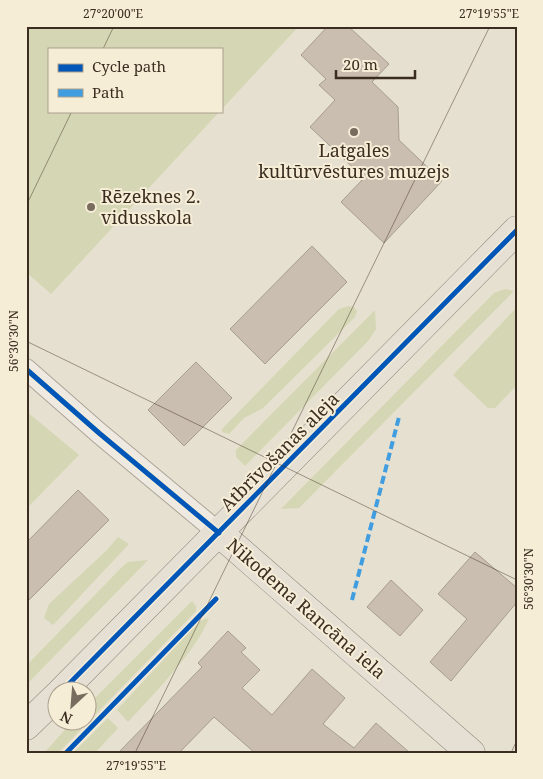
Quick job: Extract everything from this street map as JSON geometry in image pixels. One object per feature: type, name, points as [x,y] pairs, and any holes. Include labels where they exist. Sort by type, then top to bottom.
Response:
[{"type":"main road","name":"Atbrīvošanas aleja","points":[[71,682],[517,230]]},
{"type":"main road","name":"Nikodema Rancāna iela","points":[[219,533],[471,753]]},
{"type":"main road","points":[[26,726],[48,705]]},
{"type":"street","name":"Nikodema Rancāna iela","points":[[26,369],[219,533]]},
{"type":"green space","name":"Rēzeknes 2. vidusskola","points":[[26,26],[299,26],[222,109],[222,48],[48,48],[48,112],[219,112],[51,294],[26,272]]},
{"type":"green space","points":[[505,289],[514,291],[299,508],[281,509],[494,293]]},
{"type":"green space","points":[[349,306],[354,307],[357,311],[355,317],[263,408],[244,418],[229,434],[222,432],[222,429],[339,309]]},
{"type":"green space","points":[[517,307],[517,385],[495,408],[488,408],[453,375]]},
{"type":"green space","points":[[375,310],[376,329],[369,340],[245,466],[236,457],[236,450]]},
{"type":"green space","points":[[26,411],[79,455],[26,509]]},
{"type":"green space","points":[[118,537],[129,544],[53,625],[44,618],[49,604],[107,550]]},
{"type":"green space","points":[[148,560],[26,685],[26,666],[123,566],[128,562]]},
{"type":"green space","points":[[192,601],[196,606],[196,611],[98,712],[98,695]]},
{"type":"green space","points":[[209,618],[185,658],[128,722],[117,710],[199,621]]},
{"type":"green space","points":[[108,718],[118,728],[95,753],[73,753],[94,732],[98,732],[98,728]]},
{"type":"green space","points":[[63,732],[78,732],[58,753],[44,753]]},
{"type":"building","name":"Latgales kultūrvēstures muzejs","points":[[328,26],[348,26],[389,64],[372,82],[398,107],[399,140],[442,181],[384,243],[341,202],[364,178],[310,127],[335,100],[319,85],[326,79],[301,55]]},
{"type":"building","points":[[312,246],[347,282],[265,364],[230,329]]},
{"type":"building","points":[[196,362],[232,398],[184,446],[148,410]]},
{"type":"building","points":[[78,490],[109,520],[26,603],[26,543]]},
{"type":"building","points":[[475,552],[517,588],[517,602],[451,681],[430,662],[467,619],[438,594]]},
{"type":"building","points":[[391,580],[423,610],[400,636],[367,607]]},
{"type":"building","points":[[228,631],[246,648],[241,652],[260,670],[242,688],[272,715],[312,669],[345,698],[323,724],[354,748],[376,723],[410,753],[255,753],[214,717],[179,753],[118,753],[202,667],[198,663]]},
{"type":"marked path","points":[[352,600],[399,417]]},
{"type":"cycle path","points":[[71,682],[517,230]]},
{"type":"cycle path","points":[[26,369],[99,433],[219,533]]},
{"type":"cycle path","points":[[66,753],[216,599]]},
{"type":"place","name":"Latgales kultūrvēstures muzejs","points":[[354,132]]},
{"type":"place","name":"Rēzeknes 2. vidusskola","points":[[91,207]]}]
